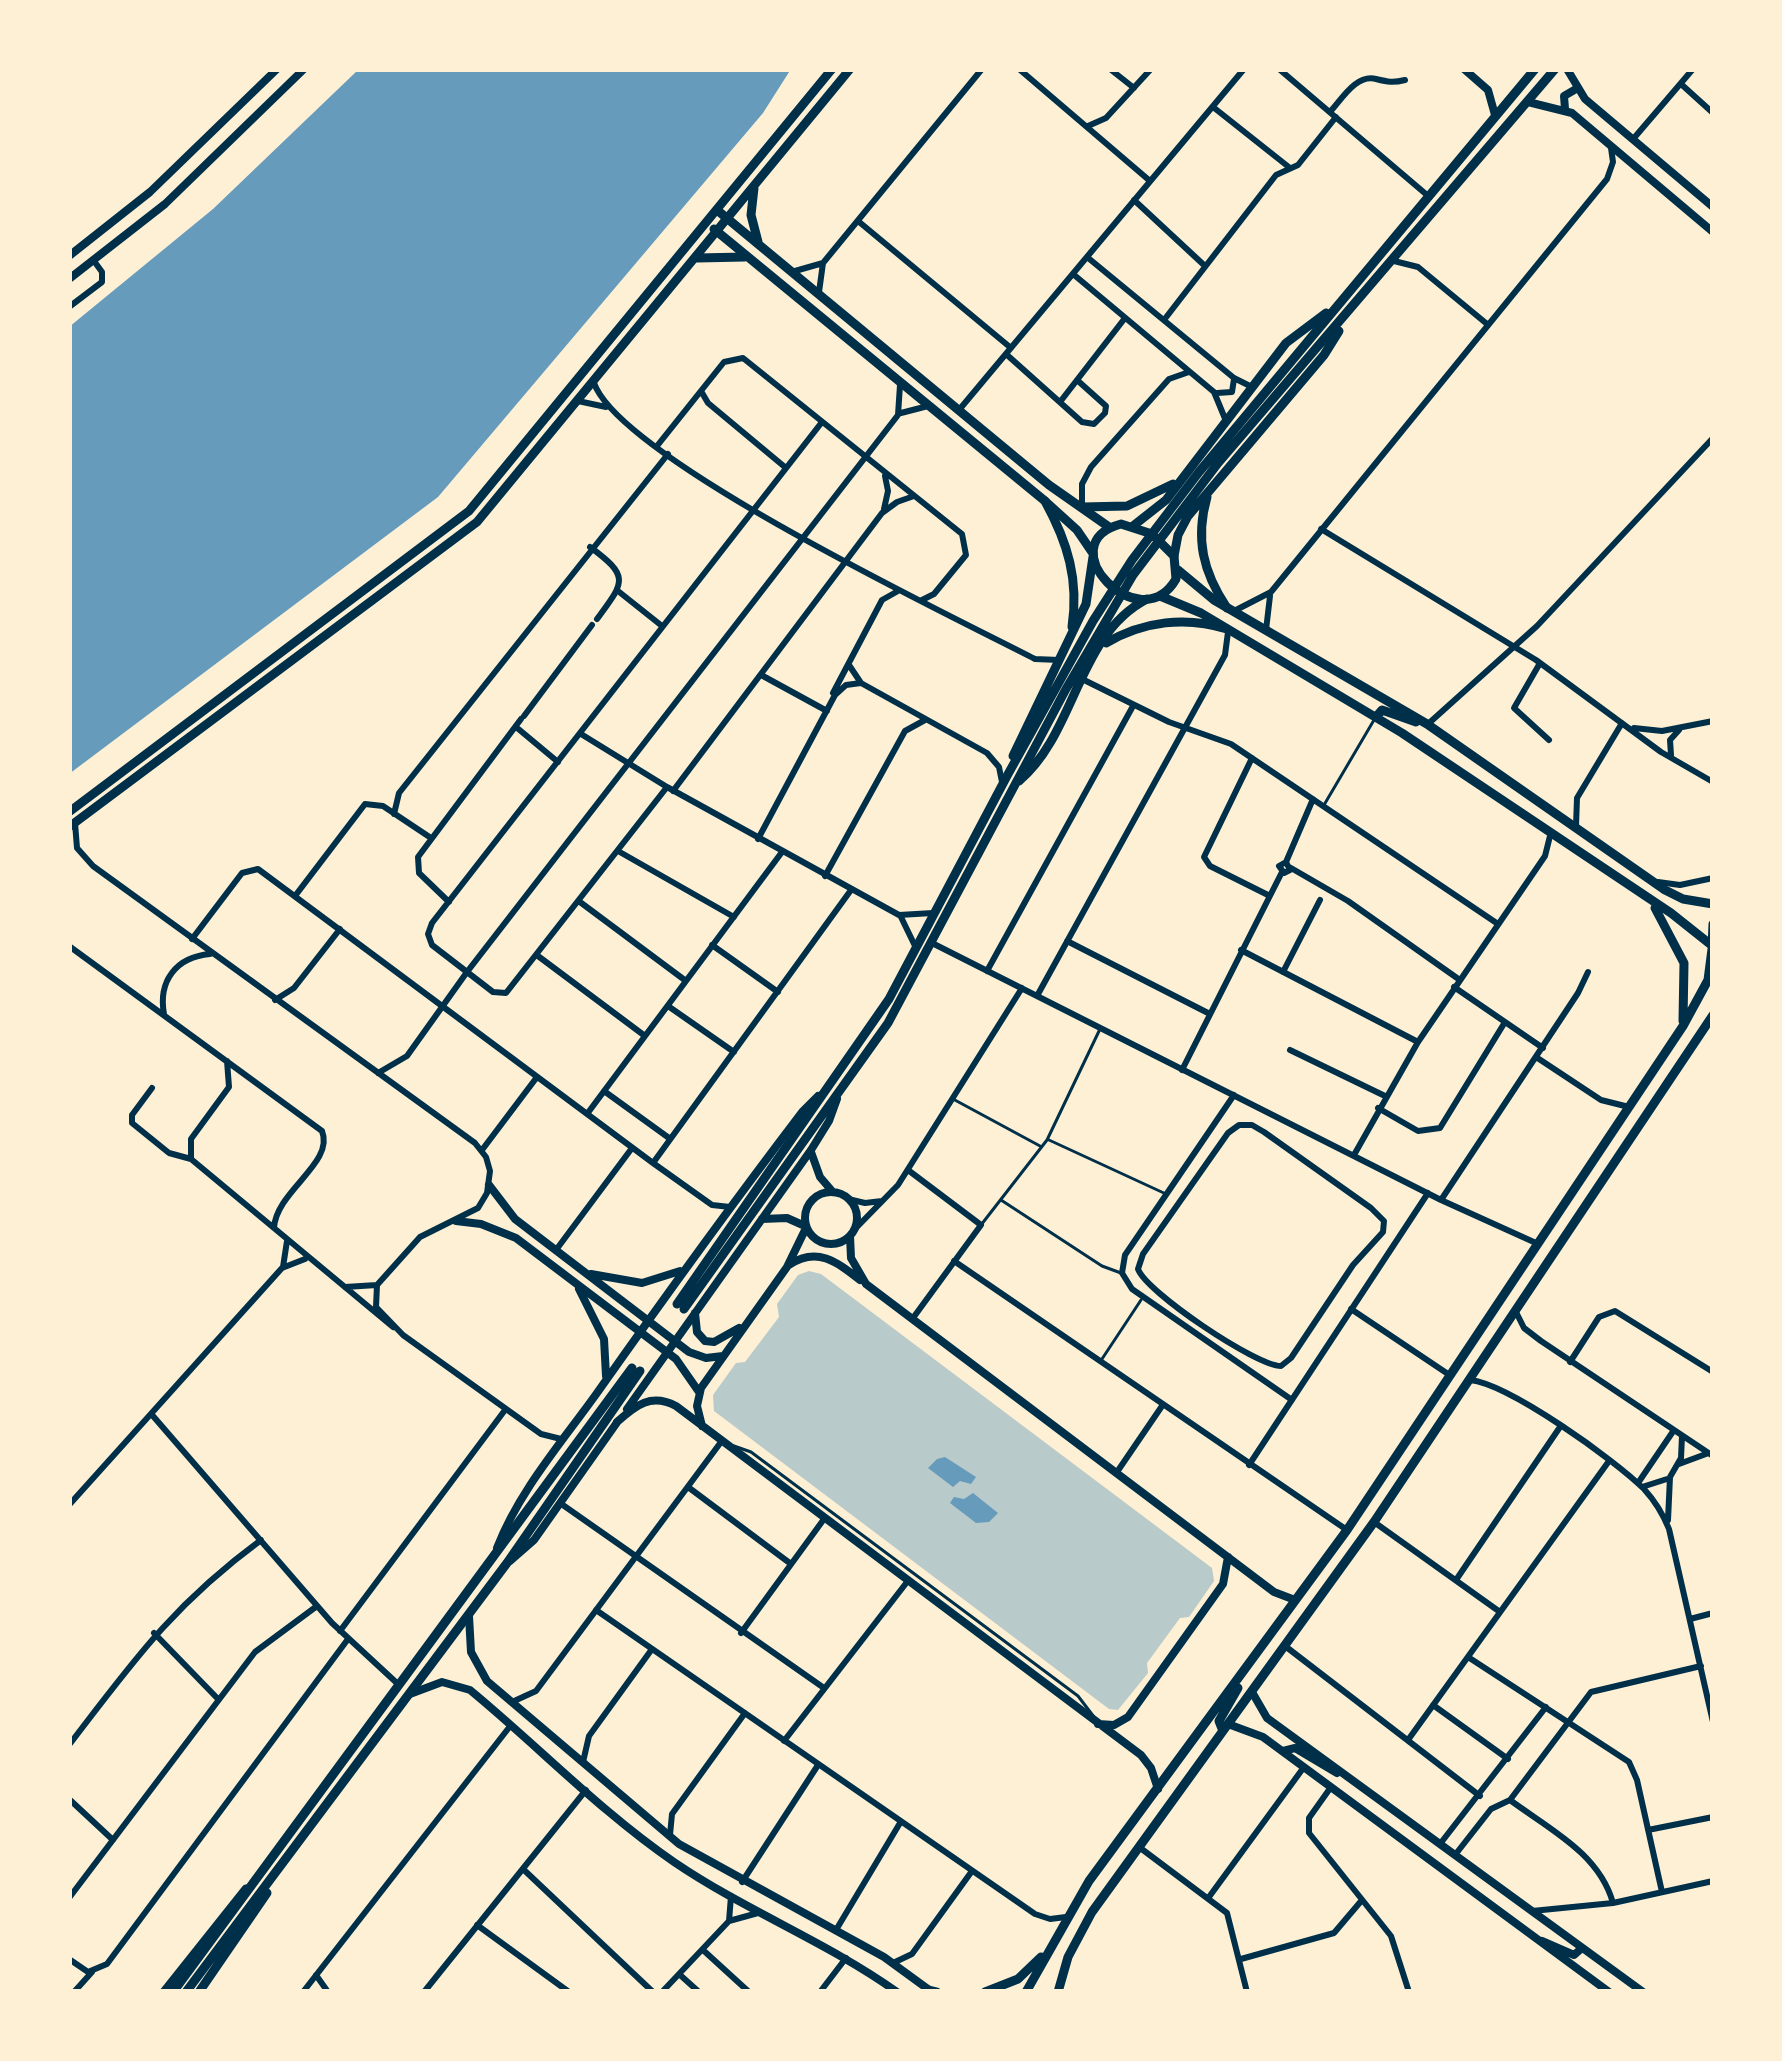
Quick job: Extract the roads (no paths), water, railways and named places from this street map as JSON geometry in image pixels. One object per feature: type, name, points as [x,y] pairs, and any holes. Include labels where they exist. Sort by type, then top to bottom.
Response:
[{"type":"main road","points":[[71,820],[462,518],[832,69]]},
{"type":"main road","points":[[71,820],[455,542],[488,510],[850,69]]},
{"type":"main road","points":[[832,1095],[1098,623],[1179,505],[1331,311],[1535,69]]},
{"type":"main road","points":[[1179,505],[1555,69]]},
{"type":"main road","points":[[754,186],[752,215],[758,242]]},
{"type":"main road","points":[[717,210],[1109,527]]},
{"type":"main road","points":[[706,224],[1045,501],[1077,530],[1108,584],[1147,599]]},
{"type":"main road","points":[[696,258],[730,255],[756,261]]},
{"type":"main road","points":[[1133,526],[1159,508],[1286,343],[1331,311]]},
{"type":"main road","points":[[1008,782],[1039,759],[1120,617],[1172,586],[1182,525],[1330,347],[1343,320]]},
{"type":"main road","points":[[856,345],[866,340],[905,364]]},
{"type":"main road","points":[[1082,507],[1114,508],[1140,502],[1187,474]]},
{"type":"main road","points":[[1211,486],[1203,512],[1201,550],[1211,584],[1230,610]]},
{"type":"main road","points":[[1045,501],[1072,564],[1075,594],[1069,639]]},
{"type":"main road","points":[[686,1308],[832,1095],[888,1023],[932,944],[1008,782],[1021,735],[1089,593],[1097,537],[1109,527],[1133,526],[1152,534],[1174,556]]},
{"type":"main road","points":[[1178,571],[1230,610],[1561,807],[1576,828],[1648,879],[1683,899],[1713,904]]},
{"type":"main road","points":[[1160,596],[1188,606],[1376,717],[1649,899],[1712,948]]},
{"type":"main road","points":[[1101,645],[1168,621],[1203,622],[1227,629]]},
{"type":"main road","points":[[1376,717],[1382,710],[1427,724]]},
{"type":"main road","points":[[1649,899],[1684,963],[1683,1026]]},
{"type":"main road","points":[[1026,1992],[1066,1917],[1347,1531],[1683,1026],[1708,980],[1713,924]]},
{"type":"main road","points":[[1058,1992],[1064,1966],[1084,1927],[1374,1522],[1713,1015]]},
{"type":"main road","points":[[173,1992],[265,1880],[409,1695],[507,1563],[636,1369],[399,1685],[265,1880],[186,1992]]},
{"type":"main road","points":[[1226,1728],[1219,1721],[1241,1677]]},
{"type":"main road","points":[[164,1992],[226,1909],[265,1880]]},
{"type":"main road","points":[[199,1992],[259,1909],[265,1880]]},
{"type":"main road","points":[[986,1992],[1018,1979],[1049,1949]]},
{"type":"street","points":[[69,256],[141,200],[277,69]]},
{"type":"street","points":[[69,280],[165,204],[304,69]]},
{"type":"street","points":[[819,292],[823,263],[982,69]]},
{"type":"street","points":[[1018,69],[1150,181]]},
{"type":"street","points":[[1110,69],[1134,88]]},
{"type":"street","points":[[1086,126],[1106,118],[1151,69]]},
{"type":"street","points":[[959,410],[1244,69]]},
{"type":"street","points":[[1279,69],[1426,195]]},
{"type":"street","points":[[1465,69],[1488,90],[1495,116]]},
{"type":"street","points":[[1567,69],[1576,89],[1713,207]]},
{"type":"street","points":[[1634,138],[1693,69]]},
{"type":"street","points":[[1164,320],[1276,175],[1300,162],[1359,80],[1406,80]]},
{"type":"street","points":[[1681,83],[1713,113]]},
{"type":"street","points":[[1565,109],[1564,96],[1576,89]]},
{"type":"street","points":[[1528,101],[1565,109],[1713,232]]},
{"type":"street","points":[[1212,107],[1290,168]]},
{"type":"street","points":[[1102,140],[1106,118]]},
{"type":"street","points":[[1230,610],[1271,592],[1607,179],[1613,162],[1610,144]]},
{"type":"street","points":[[1134,200],[1205,266]]},
{"type":"street","points":[[858,221],[1082,422],[1098,422],[1106,406],[1077,380]]},
{"type":"street","points":[[1087,257],[1234,378],[1252,387]]},
{"type":"street","points":[[69,307],[102,282],[94,261]]},
{"type":"street","points":[[1394,261],[1418,267],[1487,324]]},
{"type":"street","points":[[794,271],[823,263]]},
{"type":"street","points":[[1072,274],[1214,392],[1226,421]]},
{"type":"street","points":[[1060,402],[1125,318]]},
{"type":"street","points":[[657,446],[724,362],[743,358],[962,535],[967,548],[962,561],[934,594],[922,600]]},
{"type":"street","points":[[1082,507],[1082,484],[1091,466],[1168,379],[1191,372]]},
{"type":"street","points":[[1214,392],[1232,392],[1234,378]]},
{"type":"street","points":[[593,379],[609,409],[754,510],[1035,659],[1059,660]]},
{"type":"street","points":[[378,1073],[407,1056],[466,972],[898,415],[899,381]]},
{"type":"street","points":[[701,391],[708,403],[786,468]]},
{"type":"street","points":[[575,401],[609,409]]},
{"type":"street","points":[[898,415],[929,406]]},
{"type":"street","points":[[822,422],[428,929],[429,940],[466,972],[501,994],[538,956],[763,676],[882,512],[888,491],[883,470]]},
{"type":"street","points":[[1427,724],[1512,648],[1713,438]]},
{"type":"street","points":[[394,814],[399,794],[668,454]]},
{"type":"street","points":[[882,512],[914,496]]},
{"type":"street","points":[[1322,529],[1540,663],[1713,782]]},
{"type":"street","points":[[449,902],[417,865],[431,838],[618,591],[619,571],[590,548]]},
{"type":"street","points":[[876,578],[885,596]]},
{"type":"street","points":[[832,702],[838,678],[885,596],[901,590]]},
{"type":"street","points":[[618,591],[663,627]]},
{"type":"street","points":[[1266,631],[1271,592]]},
{"type":"street","points":[[1037,996],[1228,649],[1227,629]]},
{"type":"street","points":[[1540,663],[1514,709],[1550,740]]},
{"type":"street","points":[[849,665],[861,683],[994,759],[1008,782]]},
{"type":"street","points":[[763,676],[827,711]]},
{"type":"street","points":[[1082,679],[1185,728],[1220,739],[1498,924]]},
{"type":"street","points":[[758,839],[832,702],[846,685],[861,683]]},
{"type":"street","points":[[987,971],[1134,705]]},
{"type":"street","points":[[902,706],[905,731]]},
{"type":"street","points":[[1444,713],[1445,736]]},
{"type":"street","points":[[825,876],[905,731],[928,720]]},
{"type":"street","points":[[520,721],[558,762]]},
{"type":"street","points":[[1626,725],[1651,731],[1713,721]]},
{"type":"street","points":[[1561,807],[1576,798],[1626,725]]},
{"type":"street","points":[[1678,762],[1669,747],[1682,728]]},
{"type":"street","points":[[580,733],[670,789],[899,915],[936,913]]},
{"type":"street","points":[[1252,758],[1204,856],[1210,866],[1268,895]]},
{"type":"street","points":[[1576,798],[1576,828]]},
{"type":"street","points":[[1182,1070],[1268,895],[1282,872],[1288,873],[1313,800]]},
{"type":"street","points":[[295,896],[359,808],[377,804],[431,838]]},
{"type":"street","points":[[71,820],[83,858],[438,1113],[482,1150],[489,1164],[489,1185],[478,1208],[420,1238],[377,1285],[341,1286]]},
{"type":"street","points":[[1354,1155],[1418,1042],[1546,856],[1551,832]]},
{"type":"street","points":[[618,851],[734,917]]},
{"type":"street","points":[[587,1114],[782,852]]},
{"type":"street","points":[[1288,865],[1348,901],[1543,1048]]},
{"type":"street","points":[[192,939],[242,873],[258,869],[632,1148],[712,1205],[730,1207]]},
{"type":"street","points":[[1648,879],[1680,885],[1713,878]]},
{"type":"street","points":[[653,1163],[851,890]]},
{"type":"street","points":[[1283,972],[1320,900]]},
{"type":"street","points":[[580,902],[686,981]]},
{"type":"street","points":[[899,915],[917,950]]},
{"type":"street","points":[[275,1000],[290,993],[340,929]]},
{"type":"street","points":[[1067,941],[1209,1014]]},
{"type":"street","points":[[932,944],[1441,1200],[1538,1244]]},
{"type":"street","points":[[712,945],[778,992]]},
{"type":"street","points":[[69,946],[320,1128],[326,1139],[323,1152],[281,1204],[274,1231]]},
{"type":"street","points":[[1241,950],[1418,1042]]},
{"type":"street","points":[[164,1015],[163,987],[174,969],[193,956],[213,954]]},
{"type":"street","points":[[538,956],[645,1036]]},
{"type":"street","points":[[1441,1200],[1588,972]]},
{"type":"street","points":[[761,1220],[788,1218],[822,1243],[837,1244],[852,1233],[908,1170],[1022,988]]},
{"type":"street","points":[[668,1005],[734,1052]]},
{"type":"street","points":[[1378,1108],[1418,1131],[1435,1131],[1444,1124],[1505,1022]]},
{"type":"street","points":[[1696,1036],[1713,1026]]},
{"type":"street","points":[[1290,1051],[1385,1096]]},
{"type":"street","points":[[1537,1057],[1601,1100],[1629,1107]]},
{"type":"street","points":[[191,1159],[191,1138],[229,1087],[227,1061]]},
{"type":"street","points":[[482,1150],[533,1074]]},
{"type":"street","points":[[152,1088],[132,1114],[132,1124],[170,1153],[191,1159],[341,1286],[505,1410],[541,1434],[565,1438]]},
{"type":"street","points":[[604,1091],[670,1138]]},
{"type":"street","points":[[495,1555],[514,1511],[685,1268],[806,1106],[832,1095],[830,1121],[811,1150],[761,1220],[686,1308],[667,1352],[534,1540],[507,1563]]},
{"type":"street","points":[[1234,1095],[1125,1255],[1123,1273],[1127,1285],[1292,1400]]},
{"type":"street","points":[[1264,1132],[1275,1116]]},
{"type":"street","points":[[1245,1125],[1264,1132],[1381,1216],[1383,1232],[1287,1363],[1274,1367],[1145,1283],[1138,1269],[1228,1133],[1245,1125]]},
{"type":"street","points":[[556,1250],[632,1148]]},
{"type":"street","points":[[811,1150],[820,1177],[834,1192],[865,1203],[885,1200]]},
{"type":"street","points":[[908,1170],[981,1225],[912,1320]]},
{"type":"street","points":[[489,1185],[515,1220],[674,1341],[700,1357],[723,1356]]},
{"type":"street","points":[[703,1427],[699,1392],[787,1267],[806,1227],[808,1205],[819,1195],[834,1192]]},
{"type":"street","points":[[1249,1466],[1428,1193]]},
{"type":"street","points":[[848,1199],[857,1216],[851,1258],[866,1284]]},
{"type":"street","points":[[456,1221],[505,1232],[667,1352],[687,1370],[699,1392]]},
{"type":"street","points":[[1137,1237],[1149,1246]]},
{"type":"street","points":[[282,1268],[287,1241]]},
{"type":"street","points":[[1372,1245],[1388,1253]]},
{"type":"street","points":[[787,1267],[805,1256],[825,1256],[1274,1592],[1298,1600]]},
{"type":"street","points":[[69,1505],[282,1268],[309,1259]]},
{"type":"street","points":[[954,1262],[1347,1531]]},
{"type":"street","points":[[584,1271],[642,1283],[685,1268]]},
{"type":"street","points":[[575,1282],[604,1339],[604,1382]]},
{"type":"street","points":[[377,1285],[376,1307],[404,1336]]},
{"type":"street","points":[[686,1308],[705,1341],[713,1342],[746,1325]]},
{"type":"street","points":[[1351,1310],[1450,1376]]},
{"type":"street","points":[[1515,1310],[1524,1328],[1711,1455]]},
{"type":"street","points":[[1570,1362],[1599,1317],[1615,1311],[1710,1367]]},
{"type":"street","points":[[1251,1371],[1257,1360]]},
{"type":"street","points":[[1469,1380],[1500,1387],[1610,1460],[1658,1507],[1669,1529],[1713,1722]]},
{"type":"street","points":[[617,1422],[642,1402],[656,1399],[676,1406],[723,1444],[790,1487],[824,1519],[840,1525],[896,1567],[907,1582],[946,1604],[1042,1677],[1146,1761],[1158,1790]]},
{"type":"street","points":[[1116,1473],[1162,1406]]},
{"type":"street","points":[[340,1631],[505,1410]]},
{"type":"street","points":[[153,1416],[317,1606],[399,1685]]},
{"type":"street","points":[[1456,1580],[1560,1427]]},
{"type":"street","points":[[1640,1485],[1674,1430]]},
{"type":"street","points":[[541,1434],[549,1460]]},
{"type":"street","points":[[1640,1485],[1658,1485],[1670,1477],[1678,1465],[1682,1436]]},
{"type":"street","points":[[512,1702],[536,1691],[723,1444]]},
{"type":"street","points":[[1678,1465],[1711,1455]]},
{"type":"street","points":[[1408,1740],[1610,1460]]},
{"type":"street","points":[[1669,1529],[1670,1477]]},
{"type":"street","points":[[687,1487],[791,1564]]},
{"type":"street","points":[[560,1504],[824,1688]]},
{"type":"street","points":[[742,1633],[824,1519]]},
{"type":"street","points":[[1374,1522],[1501,1612]]},
{"type":"street","points":[[69,1745],[154,1633],[195,1591],[261,1540]]},
{"type":"street","points":[[1096,1724],[1114,1725],[1128,1717],[1220,1589],[1228,1574],[1228,1557]]},
{"type":"street","points":[[784,1742],[907,1582]]},
{"type":"street","points":[[69,1898],[265,1642],[317,1606]]},
{"type":"street","points":[[596,1610],[1042,1918],[1066,1917]]},
{"type":"street","points":[[1690,1619],[1713,1613]]},
{"type":"street","points":[[469,1614],[469,1643],[476,1665],[649,1821],[742,1882],[836,1930],[933,1991]]},
{"type":"street","points":[[154,1633],[218,1699]]},
{"type":"street","points":[[74,1992],[92,1972],[107,1964],[349,1639]]},
{"type":"street","points":[[1285,1646],[1480,1796]]},
{"type":"street","points":[[584,1764],[589,1736],[652,1649]]},
{"type":"street","points":[[1468,1657],[1629,1762],[1636,1774],[1662,1892]]},
{"type":"street","points":[[1455,1855],[1491,1809],[1510,1800],[1586,1696],[1601,1686],[1701,1666]]},
{"type":"street","points":[[409,1695],[431,1684],[470,1690],[662,1853],[898,1992]]},
{"type":"street","points":[[1252,1692],[1267,1718],[1642,1992]]},
{"type":"street","points":[[1433,1706],[1508,1759]]},
{"type":"street","points":[[1440,1844],[1546,1706]]},
{"type":"street","points":[[670,1837],[672,1814],[745,1713]]},
{"type":"street","points":[[303,1992],[511,1726],[521,1721],[538,1725]]},
{"type":"street","points":[[1226,1728],[1257,1733],[1609,1992]]},
{"type":"street","points":[[563,1747],[589,1736]]},
{"type":"street","points":[[1283,1751],[1295,1748],[1325,1768],[1345,1774]]},
{"type":"street","points":[[742,1882],[818,1765]]},
{"type":"street","points":[[1209,1897],[1304,1767]]},
{"type":"street","points":[[1331,1786],[1309,1818],[1309,1833],[1395,1946],[1406,1992]]},
{"type":"street","points":[[424,1992],[586,1790]]},
{"type":"street","points":[[69,1799],[113,1840]]},
{"type":"street","points":[[1510,1800],[1588,1858],[1613,1903]]},
{"type":"street","points":[[649,1821],[672,1814]]},
{"type":"street","points":[[1648,1830],[1713,1817]]},
{"type":"street","points":[[808,1937],[827,1938],[836,1930],[900,1823]]},
{"type":"street","points":[[1139,1847],[1209,1897],[1233,1924],[1247,1992]]},
{"type":"street","points":[[523,1868],[658,1992],[729,1921],[765,1913]]},
{"type":"street","points":[[893,1963],[912,1954],[972,1870]]},
{"type":"street","points":[[69,1880],[77,1888]]},
{"type":"street","points":[[1532,1911],[1613,1903],[1713,1880]]},
{"type":"street","points":[[729,1921],[731,1896]]},
{"type":"street","points":[[1240,1959],[1334,1933],[1362,1900]]},
{"type":"street","points":[[477,1925],[569,1992]]},
{"type":"street","points":[[1540,1941],[1574,1955],[1582,1948]]},
{"type":"street","points":[[702,1950],[749,1992]]},
{"type":"street","points":[[820,1992],[846,1958]]},
{"type":"street","points":[[69,1959],[92,1972]]},
{"type":"street","points":[[679,1974],[699,1992]]},
{"type":"street","points":[[316,1975],[328,1992]]},
{"type":"street","points":[[546,1992],[554,1981]]},
{"type":"lane","points":[[1323,807],[1376,717]]},
{"type":"lane","points":[[981,1225],[1047,1140],[1101,1028]]},
{"type":"lane","points":[[952,1098],[1042,1147]]},
{"type":"lane","points":[[1047,1140],[1166,1194]]},
{"type":"lane","points":[[1000,1199],[1102,1266],[1123,1273]]},
{"type":"lane","points":[[1099,1364],[1143,1297]]},
{"type":"lane","points":[[790,1487],[840,1525]]},
{"type":"lane","points":[[896,1567],[946,1604]]},
{"type":"water","points":[[359,69],[791,69],[763,113],[438,497],[69,774],[69,327],[213,209]]},
{"type":"water","points":[[945,1457],[976,1477],[971,1484],[960,1481],[953,1487],[928,1468]]},
{"type":"water","points":[[973,1493],[998,1513],[989,1522],[976,1523],[950,1503],[954,1497],[964,1499]]}]
